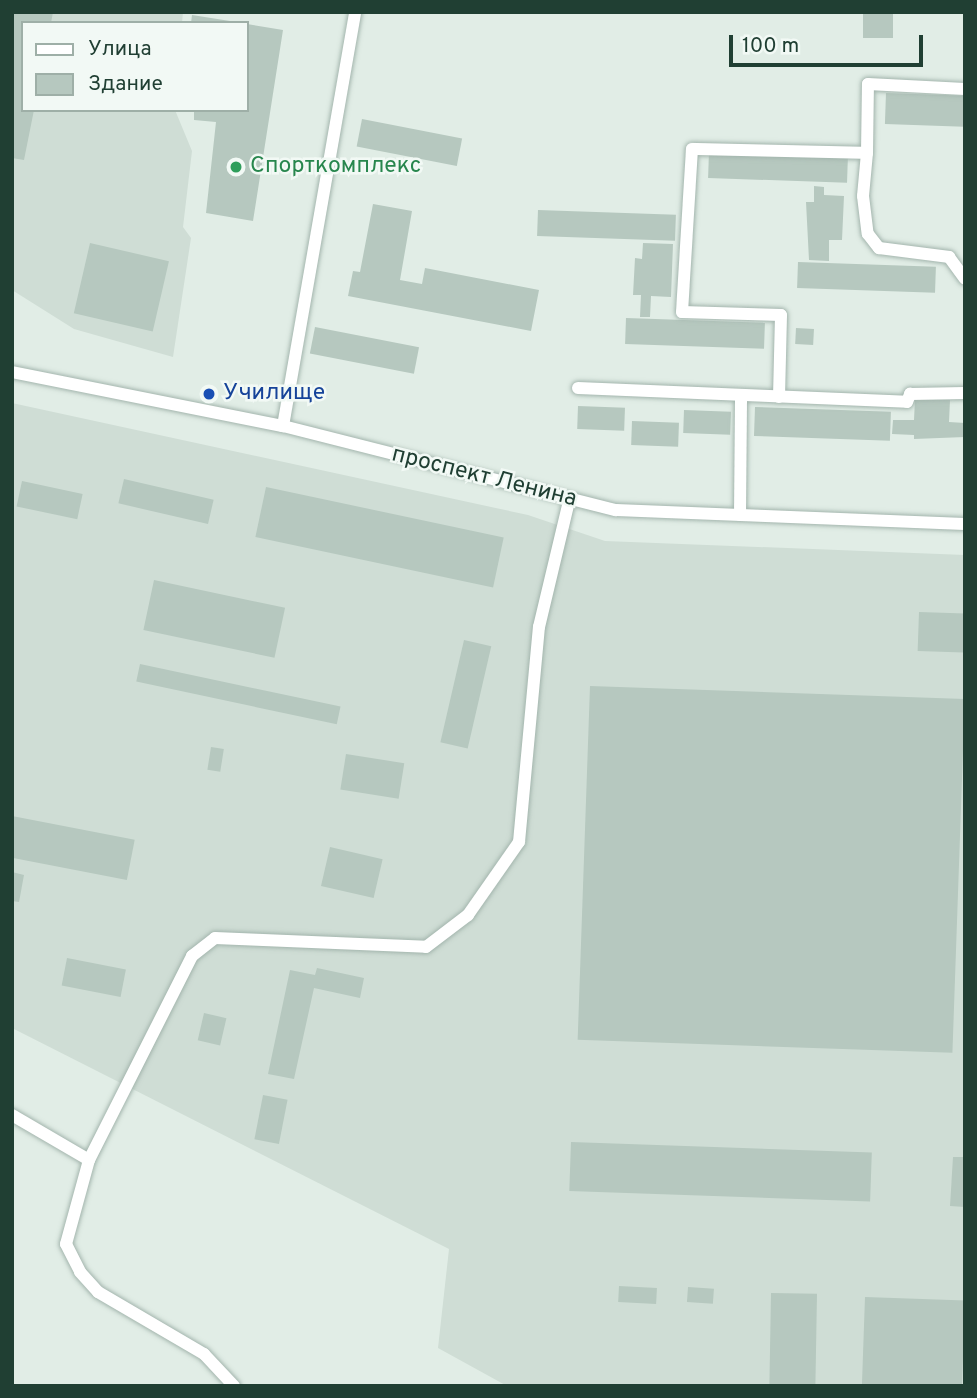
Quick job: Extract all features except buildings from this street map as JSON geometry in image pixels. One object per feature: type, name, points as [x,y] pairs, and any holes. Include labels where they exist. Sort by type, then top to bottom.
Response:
[{"type":"street","points":[[283,426],[355,12]]},
{"type":"street","points":[[965,89],[868,84],[863,196],[868,234],[879,247],[949,257],[965,279]]},
{"type":"street","points":[[779,397],[781,315],[681,312],[691,149],[867,153]]},
{"type":"street","name":"проспект Ленина","points":[[12,372],[283,426],[569,501],[616,510],[965,524]]},
{"type":"street","points":[[578,388],[906,402],[910,394],[965,393]]},
{"type":"street","points":[[740,515],[741,395]]},
{"type":"street","points":[[234,1386],[204,1354],[98,1292],[80,1272],[66,1244],[89,1160],[141,1065],[192,956],[215,939],[426,947],[468,915],[519,842],[538,627],[569,501]]},
{"type":"street","points":[[12,1115],[89,1160]]},
{"type":"shaded area","points":[[12,12],[183,12],[182,21],[21,21],[21,112],[176,112],[192,151],[183,227],[191,238],[173,357],[74,329],[12,290]]},
{"type":"shaded area","points":[[12,403],[528,515],[605,541],[965,555],[965,1386],[507,1386],[438,1348],[449,1249],[12,1028]]},
{"type":"place","name":"Спорткомплекс","points":[[236,167]]},
{"type":"place","name":"Училище","points":[[209,394]]}]
